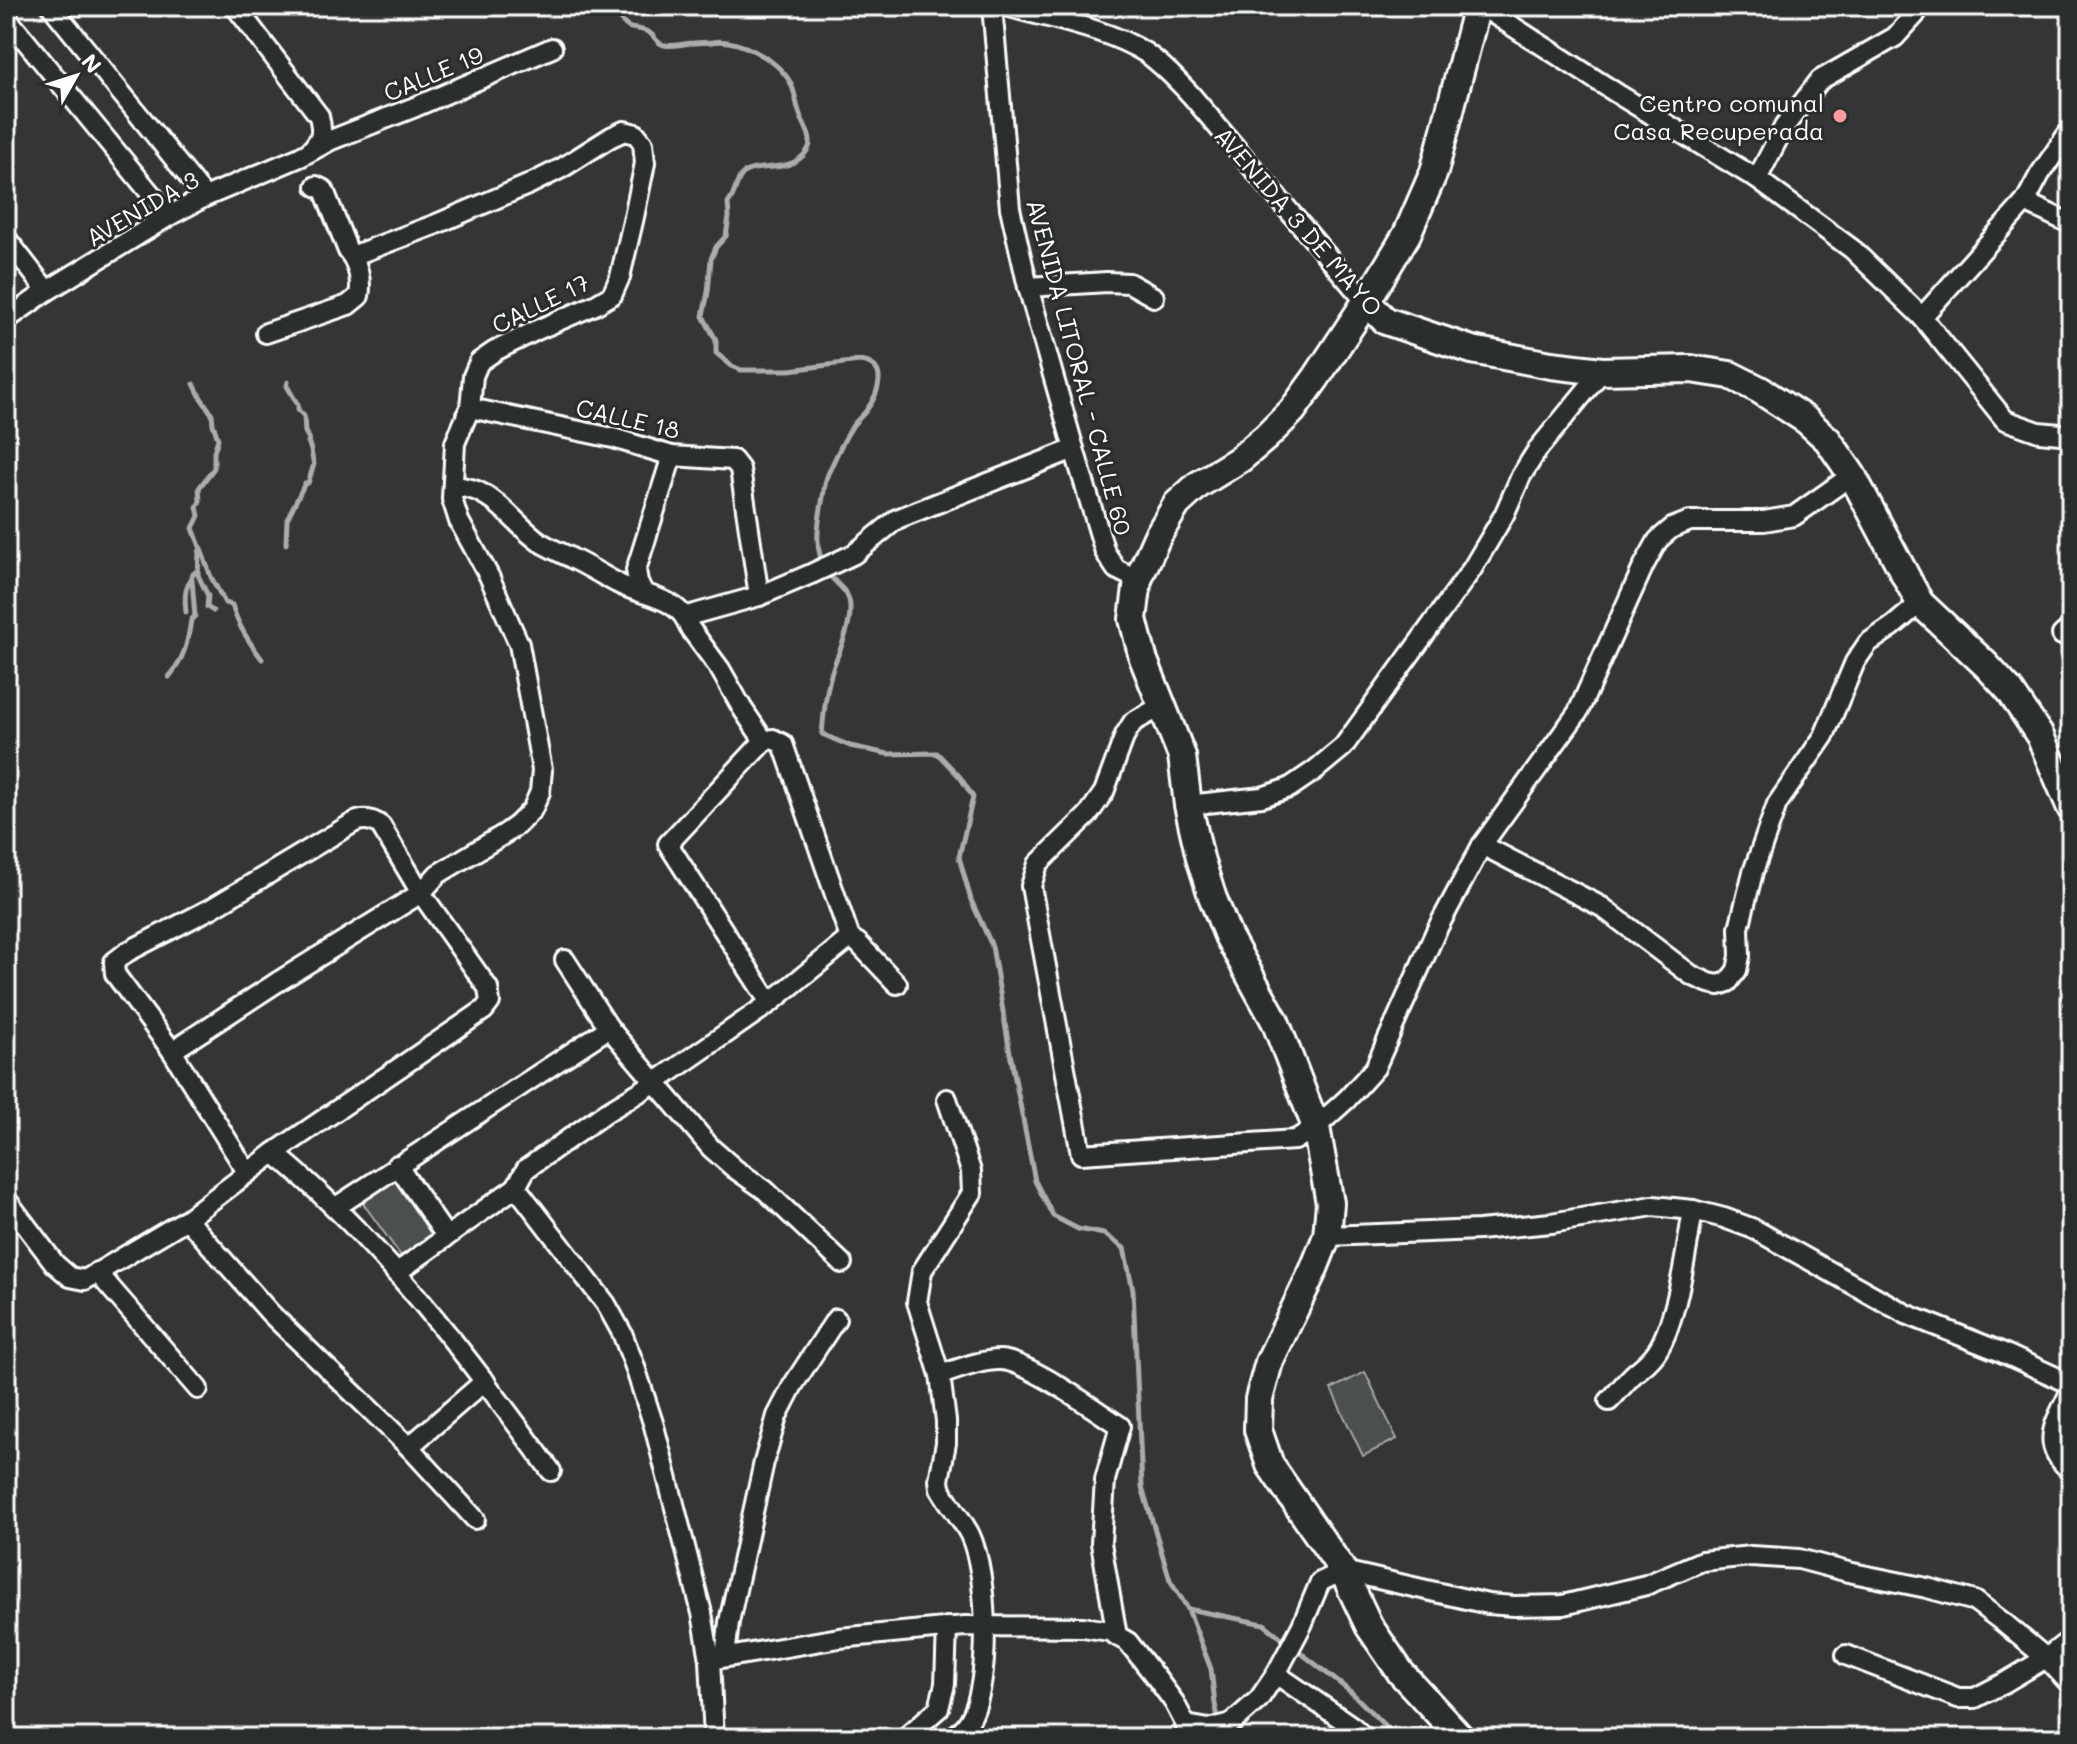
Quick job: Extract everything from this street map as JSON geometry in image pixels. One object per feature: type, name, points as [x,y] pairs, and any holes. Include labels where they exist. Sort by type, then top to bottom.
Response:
[{"type":"main road","points":[[1461,1738],[1393,1661],[1369,1626],[1343,1571],[1270,1465],[1258,1430],[1259,1399],[1269,1362],[1327,1236],[1330,1203],[1316,1127],[1275,1021],[1228,936],[1212,896],[1188,805],[1182,756],[1143,658],[1133,619],[1138,580],[1157,537],[1177,504],[1198,485],[1240,459],[1292,411],[1366,302],[1407,234],[1434,172],[1479,6]]},
{"type":"main road","name":"AVENIDA 3 DE MAYO","points":[[1366,302],[1386,321],[1472,350],[1602,371],[1691,369],[1730,375],[1806,420],[1828,440],[1852,475],[1920,603],[2010,691],[2040,736],[2071,808]]},
{"type":"street","points":[[51,6],[205,197]]},
{"type":"street","points":[[235,6],[319,116],[322,130],[320,140],[310,151]]},
{"type":"street","name":"AVENIDA LITORAL - CALLE 60","points":[[992,6],[1010,208],[1028,287],[1105,552],[1116,569],[1138,580]]},
{"type":"street","name":"AVENIDA 3 DE MAYO","points":[[1006,6],[1115,38],[1144,52],[1166,69],[1366,302]]},
{"type":"street","points":[[1479,6],[1757,179],[1852,249],[1922,317],[2005,420],[2039,432],[2071,435]]},
{"type":"street","points":[[1757,179],[1784,127],[1820,80],[1895,37],[1920,6]]},
{"type":"street","points":[[7,20],[169,216]]},
{"type":"street","name":"CALLE 19","points":[[310,151],[552,48]]},
{"type":"street","points":[[1922,317],[2025,202],[2071,129]]},
{"type":"street","name":"CALLE 17","points":[[172,1051],[421,893],[438,874],[506,833],[532,810],[540,792],[542,770],[519,644],[489,576],[459,521],[452,499],[455,443],[470,408],[473,376],[479,362],[495,351],[612,295],[620,277],[634,217],[645,163],[643,143],[636,134],[624,131],[530,184],[352,256]]},
{"type":"street","name":"AVENIDA 3","points":[[6,320],[169,216],[310,151]]},
{"type":"street","points":[[266,333],[348,305],[359,296],[362,283],[352,256],[324,190],[316,186]]},
{"type":"street","points":[[2025,202],[2071,224]]},
{"type":"street","points":[[6,238],[47,291]]},
{"type":"street","points":[[1028,287],[1129,283],[1154,297]]},
{"type":"street","points":[[1188,805],[1262,797],[1289,788],[1343,747],[1472,569],[1538,449],[1602,371]]},
{"type":"street","name":"CALLE 18","points":[[470,408],[613,438],[672,456],[727,459],[737,464],[759,596]]},
{"type":"street","points":[[686,619],[759,596],[811,574],[854,554],[897,519],[1074,449]]},
{"type":"street","points":[[644,593],[636,570],[672,456]]},
{"type":"street","points":[[1162,706],[1133,722],[1125,735],[1104,792],[1088,815],[1038,864],[1031,886],[1081,1154],[1295,1140],[1316,1127],[1375,1068],[1436,931],[1482,845],[1578,712],[1658,540],[1672,528],[1690,521],[1764,521],[1794,516],[1852,475]]},
{"type":"street","points":[[453,485],[477,491],[556,552],[621,586],[675,607],[720,669],[764,741]]},
{"type":"street","points":[[1482,845],[1602,907],[1691,975],[1719,985],[1728,982],[1737,970],[1739,928],[1753,872],[1777,804],[1824,736],[1855,662],[1868,643],[1920,603]]},
{"type":"street","points":[[770,1003],[668,844],[764,741],[773,739],[783,744],[850,938],[897,984]]},
{"type":"street","points":[[6,1199],[55,1264],[70,1277],[85,1280],[187,1219],[274,1153],[484,1010],[490,1002],[488,988],[421,893],[381,826],[372,821],[359,820],[212,908],[127,952],[114,962],[115,974],[172,1051],[247,1172]]},
{"type":"street","points":[[396,1273],[516,1187],[526,1169],[770,1003],[850,938]]},
{"type":"street","points":[[565,960],[609,1028],[711,1148],[765,1190],[842,1263]]},
{"type":"street","points":[[336,1207],[609,1028]]},
{"type":"street","points":[[947,1099],[971,1171],[972,1193],[922,1271],[917,1302],[940,1375],[946,1421],[940,1488],[970,1534],[980,1563],[983,1670],[977,1703],[960,1736]]},
{"type":"street","points":[[274,1153],[336,1207],[396,1273],[485,1381],[551,1471]]},
{"type":"street","points":[[397,1165],[446,1236]]},
{"type":"street","points":[[516,1187],[606,1304],[622,1333],[654,1426],[718,1659]]},
{"type":"street","points":[[1327,1236],[1479,1230],[1551,1223],[1653,1206],[1693,1210],[1754,1229],[1906,1314],[2071,1384]]},
{"type":"street","points":[[1609,1401],[1635,1373],[1647,1365],[1666,1332],[1693,1210]]},
{"type":"street","points":[[187,1219],[271,1314],[409,1447],[475,1519]]},
{"type":"street","points":[[97,1272],[198,1389]]},
{"type":"street","points":[[714,1738],[718,1659],[777,1416],[793,1385],[836,1319]]},
{"type":"street","points":[[940,1375],[983,1362],[1000,1360],[1021,1364],[1120,1426],[1105,1480],[1101,1543],[1117,1636]]},
{"type":"street","points":[[409,1447],[485,1381]]},
{"type":"street","points":[[2071,1390],[2052,1431],[2051,1444],[2061,1463],[2071,1471]]},
{"type":"street","points":[[718,1659],[839,1638],[947,1627],[1083,1627],[1109,1631],[1128,1642],[1174,1702],[1186,1731],[1209,1729],[1232,1723],[1259,1699],[1302,1625],[1320,1582],[1343,1571],[1488,1604],[1563,1605],[1646,1585],[1702,1561],[1751,1556],[1799,1559],[1975,1601],[2046,1658],[2071,1685]]},
{"type":"street","points":[[905,1738],[939,1708],[945,1684],[947,1627]]},
{"type":"street","points":[[1846,1655],[1958,1698],[1975,1698],[2046,1658],[2071,1639]]},
{"type":"street","points":[[1280,1667],[1365,1738]]},
{"type":"shaded area","points":[[396,1174],[437,1231],[401,1256],[360,1199]]},
{"type":"shaded area","points":[[1365,1372],[1397,1439],[1363,1456],[1331,1389]]},
{"type":"waterway","points":[[580,6],[593,14],[616,17],[628,27],[649,32],[664,45],[722,41],[745,47],[767,58],[792,86],[808,134],[809,147],[793,163],[752,169],[739,178],[728,203],[726,236],[711,259],[703,316],[716,340],[716,353],[741,370],[790,370],[859,361],[869,363],[878,373],[875,396],[853,425],[828,474],[819,517],[820,556],[850,603],[850,617],[829,684],[822,734],[850,746],[888,754],[937,753],[960,777],[973,797],[959,857],[971,900],[992,946],[1035,1181],[1053,1216],[1078,1229],[1104,1234],[1124,1248],[1133,1290],[1142,1487],[1170,1580],[1188,1609],[1211,1669],[1219,1721]]},
{"type":"waterway","points":[[286,544],[287,519],[305,483],[308,483],[314,464],[304,416],[298,410],[288,382]]},
{"type":"waterway","points":[[194,384],[212,414],[218,439],[214,468],[199,488],[199,516],[193,528],[201,549],[198,575],[208,596],[207,607],[213,611]]},
{"type":"waterway","points":[[201,549],[225,603],[232,605],[244,634],[262,659]]},
{"type":"waterway","points":[[186,612],[187,587],[198,570]]},
{"type":"waterway","points":[[169,677],[182,657],[191,620],[195,616],[192,580]]},
{"type":"waterway","points":[[1188,1609],[1264,1624],[1288,1643]]},
{"type":"waterway","points":[[1296,1649],[1352,1693],[1397,1738]]},
{"type":"place","name":"Centro comunal Casa Recuperada","points":[[1840,116]]}]
